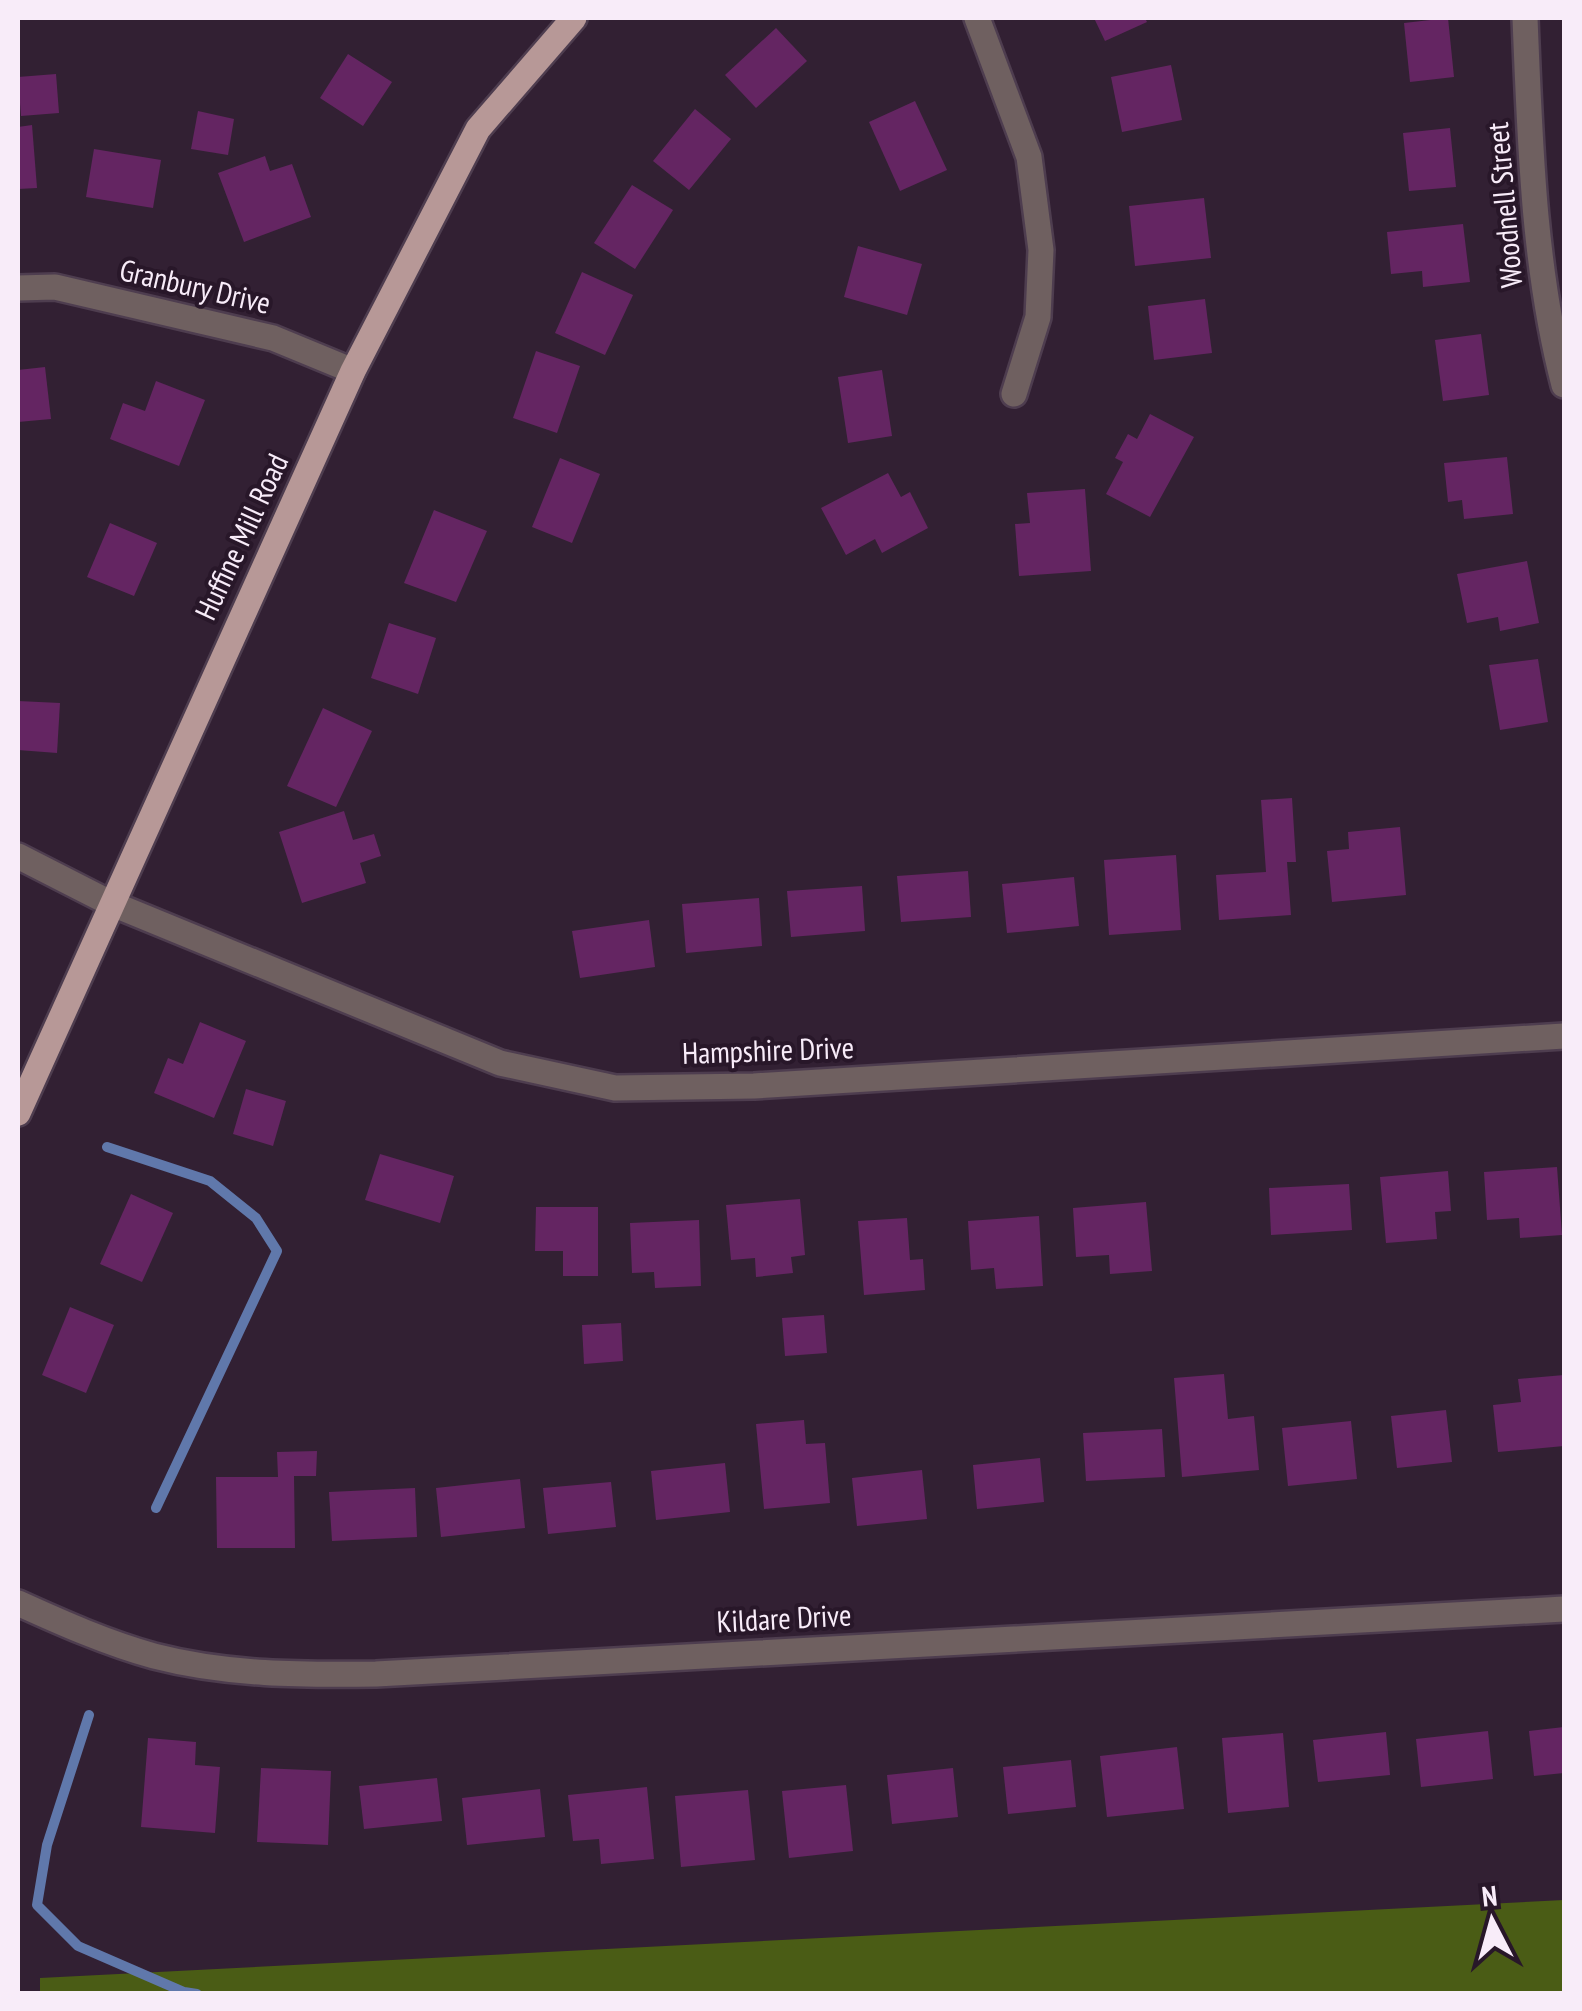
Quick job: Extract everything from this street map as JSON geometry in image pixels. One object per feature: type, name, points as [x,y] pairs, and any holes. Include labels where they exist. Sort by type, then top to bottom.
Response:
[{"type":"main road","name":"Huffine Mill Road","points":[[18,1112],[354,370],[478,129],[574,18]]},
{"type":"street","points":[[977,18],[1028,158],[1040,250],[1038,317],[1014,394]]},
{"type":"street","name":"Woodnell Street","points":[[1525,18],[1529,123],[1548,322],[1564,385]]},
{"type":"street","name":"Granbury Drive","points":[[18,288],[55,287],[273,338],[354,370]]},
{"type":"street","name":"Hampshire Drive","points":[[18,856],[110,903],[500,1063],[615,1088],[754,1086],[1564,1036]]},
{"type":"street","name":"Kildare Drive","points":[[18,1603],[76,1630],[155,1656],[229,1670],[295,1675],[416,1672],[1564,1609]]},
{"type":"green space","points":[[1564,1900],[1564,1993],[40,1993],[40,1978]]},
{"type":"building","points":[[1094,18],[1145,18],[1147,22],[1105,41]]},
{"type":"building","points":[[1448,18],[1454,77],[1410,82],[1404,23]]},
{"type":"building","points":[[776,28],[807,61],[756,108],[725,75]]},
{"type":"building","points":[[348,54],[392,82],[363,126],[320,98]]},
{"type":"building","points":[[1171,65],[1182,120],[1122,132],[1111,77]]},
{"type":"building","points":[[56,74],[59,113],[21,116],[18,77]]},
{"type":"building","points":[[915,101],[947,170],[900,191],[869,122]]},
{"type":"building","points":[[695,109],[731,139],[689,190],[653,161]]},
{"type":"building","points":[[198,111],[234,119],[228,155],[191,149]]},
{"type":"building","points":[[32,125],[37,188],[18,189],[18,127]]},
{"type":"building","points":[[1450,128],[1456,187],[1409,191],[1403,133]]},
{"type":"building","points":[[94,149],[161,160],[153,208],[86,197]]},
{"type":"building","points":[[265,156],[270,171],[292,164],[311,217],[244,242],[218,173]]},
{"type":"building","points":[[632,185],[673,210],[635,269],[594,243]]},
{"type":"building","points":[[1204,198],[1211,258],[1135,266],[1129,206]]},
{"type":"building","points":[[1463,224],[1470,282],[1423,287],[1422,271],[1391,274],[1387,232]]},
{"type":"building","points":[[858,246],[922,264],[907,315],[844,297]]},
{"type":"building","points":[[582,272],[633,295],[605,355],[555,333]]},
{"type":"building","points":[[1205,299],[1212,353],[1154,360],[1148,306]]},
{"type":"building","points":[[1481,334],[1489,395],[1443,401],[1435,340]]},
{"type":"building","points":[[536,351],[580,366],[557,433],[513,418]]},
{"type":"building","points":[[45,367],[51,419],[18,422],[18,370]]},
{"type":"building","points":[[882,370],[892,436],[848,443],[838,377]]},
{"type":"building","points":[[156,381],[205,400],[179,466],[110,439],[123,403],[145,411]]},
{"type":"building","points":[[1150,414],[1194,437],[1150,517],[1106,494],[1123,462],[1115,458],[1128,434],[1137,439]]},
{"type":"building","points":[[1507,457],[1513,514],[1464,519],[1462,500],[1448,502],[1444,463]]},
{"type":"building","points":[[560,458],[600,474],[572,543],[532,527]]},
{"type":"building","points":[[888,473],[901,497],[910,492],[928,528],[882,553],[875,539],[846,555],[821,508]]},
{"type":"building","points":[[1085,489],[1091,571],[1019,576],[1015,524],[1030,523],[1027,493]]},
{"type":"building","points":[[434,510],[487,531],[456,602],[404,583]]},
{"type":"building","points":[[110,523],[157,543],[134,596],[87,577]]},
{"type":"building","points":[[1527,561],[1539,623],[1500,631],[1498,617],[1467,623],[1457,574]]},
{"type":"building","points":[[389,623],[436,638],[418,694],[371,678]]},
{"type":"building","points":[[1538,659],[1548,722],[1500,730],[1489,665]]},
{"type":"building","points":[[18,701],[60,703],[57,753],[18,750]]},
{"type":"building","points":[[323,708],[372,731],[336,807],[287,786]]},
{"type":"building","points":[[1292,798],[1296,862],[1287,862],[1291,915],[1219,920],[1216,875],[1266,872],[1261,800]]},
{"type":"building","points":[[344,811],[353,840],[374,834],[381,856],[360,863],[366,883],[302,903],[279,832]]},
{"type":"building","points":[[1400,827],[1406,895],[1332,902],[1327,851],[1349,849],[1348,832]]},
{"type":"building","points":[[1176,855],[1181,930],[1109,935],[1104,860]]},
{"type":"building","points":[[968,871],[971,917],[901,922],[897,876]]},
{"type":"building","points":[[1074,877],[1079,926],[1007,933],[1002,884]]},
{"type":"building","points":[[862,886],[865,931],[791,937],[787,891]]},
{"type":"building","points":[[759,898],[762,946],[686,953],[682,904]]},
{"type":"building","points":[[649,920],[655,967],[580,978],[572,931]]},
{"type":"building","points":[[200,1022],[246,1041],[214,1118],[154,1093],[168,1058],[183,1064]]},
{"type":"building","points":[[246,1089],[286,1101],[273,1146],[233,1134]]},
{"type":"building","points":[[380,1154],[454,1176],[440,1223],[365,1200]]},
{"type":"building","points":[[1557,1167],[1562,1235],[1520,1238],[1519,1218],[1487,1220],[1484,1172]]},
{"type":"building","points":[[1448,1171],[1451,1211],[1435,1212],[1437,1239],[1386,1243],[1380,1177]]},
{"type":"building","points":[[1349,1184],[1352,1230],[1271,1235],[1269,1188]]},
{"type":"building","points":[[131,1194],[173,1213],[142,1282],[100,1264]]},
{"type":"building","points":[[800,1199],[805,1255],[791,1257],[793,1273],[756,1277],[755,1258],[731,1260],[726,1205]]},
{"type":"building","points":[[1146,1202],[1152,1271],[1110,1274],[1109,1255],[1076,1257],[1073,1208]]},
{"type":"building","points":[[536,1207],[598,1207],[598,1276],[563,1276],[563,1251],[535,1251]]},
{"type":"building","points":[[1039,1216],[1043,1286],[996,1289],[994,1268],[971,1270],[968,1221]]},
{"type":"building","points":[[907,1218],[910,1260],[923,1259],[925,1290],[864,1295],[858,1221]]},
{"type":"building","points":[[699,1220],[701,1286],[655,1288],[654,1272],[632,1273],[630,1223]]},
{"type":"building","points":[[70,1307],[114,1325],[86,1393],[42,1375]]},
{"type":"building","points":[[824,1315],[827,1353],[785,1356],[782,1318]]},
{"type":"building","points":[[621,1323],[623,1361],[584,1364],[582,1325]]},
{"type":"building","points":[[1224,1374],[1228,1419],[1254,1416],[1259,1470],[1182,1477],[1174,1378]]},
{"type":"building","points":[[1564,1375],[1564,1446],[1498,1452],[1493,1405],[1521,1402],[1518,1379]]},
{"type":"building","points":[[1446,1410],[1452,1462],[1397,1468],[1391,1416]]},
{"type":"building","points":[[804,1420],[806,1444],[825,1443],[830,1503],[764,1509],[756,1424]]},
{"type":"building","points":[[1351,1421],[1357,1479],[1288,1486],[1282,1428]]},
{"type":"building","points":[[1162,1429],[1165,1477],[1086,1481],[1083,1433]]},
{"type":"building","points":[[317,1451],[316,1476],[294,1476],[295,1548],[217,1548],[216,1477],[278,1477],[277,1452]]},
{"type":"building","points":[[1040,1458],[1044,1502],[977,1509],[973,1465]]},
{"type":"building","points":[[725,1463],[730,1512],[656,1520],[651,1471]]},
{"type":"building","points":[[922,1470],[927,1519],[857,1526],[852,1478]]},
{"type":"building","points":[[520,1479],[525,1528],[441,1537],[436,1488]]},
{"type":"building","points":[[611,1482],[616,1527],[548,1534],[543,1488]]},
{"type":"building","points":[[415,1488],[417,1537],[332,1541],[329,1492]]},
{"type":"building","points":[[1564,1727],[1564,1773],[1534,1776],[1529,1731]]},
{"type":"building","points":[[1488,1731],[1493,1779],[1421,1787],[1416,1739]]},
{"type":"building","points":[[1386,1732],[1390,1775],[1318,1782],[1313,1740]]},
{"type":"building","points":[[1283,1733],[1289,1807],[1228,1813],[1222,1738]]},
{"type":"building","points":[[148,1738],[196,1742],[195,1765],[220,1767],[215,1833],[141,1827]]},
{"type":"building","points":[[1177,1747],[1184,1809],[1107,1817],[1100,1756]]},
{"type":"building","points":[[1071,1760],[1076,1807],[1008,1814],[1003,1767]]},
{"type":"building","points":[[261,1768],[331,1771],[328,1845],[257,1842]]},
{"type":"building","points":[[953,1768],[958,1817],[892,1824],[887,1775]]},
{"type":"building","points":[[437,1778],[442,1821],[364,1829],[359,1786]]},
{"type":"building","points":[[846,1785],[853,1851],[789,1858],[782,1791]]},
{"type":"building","points":[[647,1787],[654,1859],[601,1864],[599,1839],[573,1841],[568,1795]]},
{"type":"building","points":[[540,1789],[545,1837],[467,1845],[462,1798]]},
{"type":"building","points":[[748,1790],[755,1860],[681,1867],[675,1796]]},
{"type":"waterway","points":[[107,1147],[210,1181],[256,1218],[277,1251],[156,1508]]},
{"type":"waterway","points":[[89,1715],[47,1845],[37,1905],[78,1946],[184,1992],[197,1994]]}]
